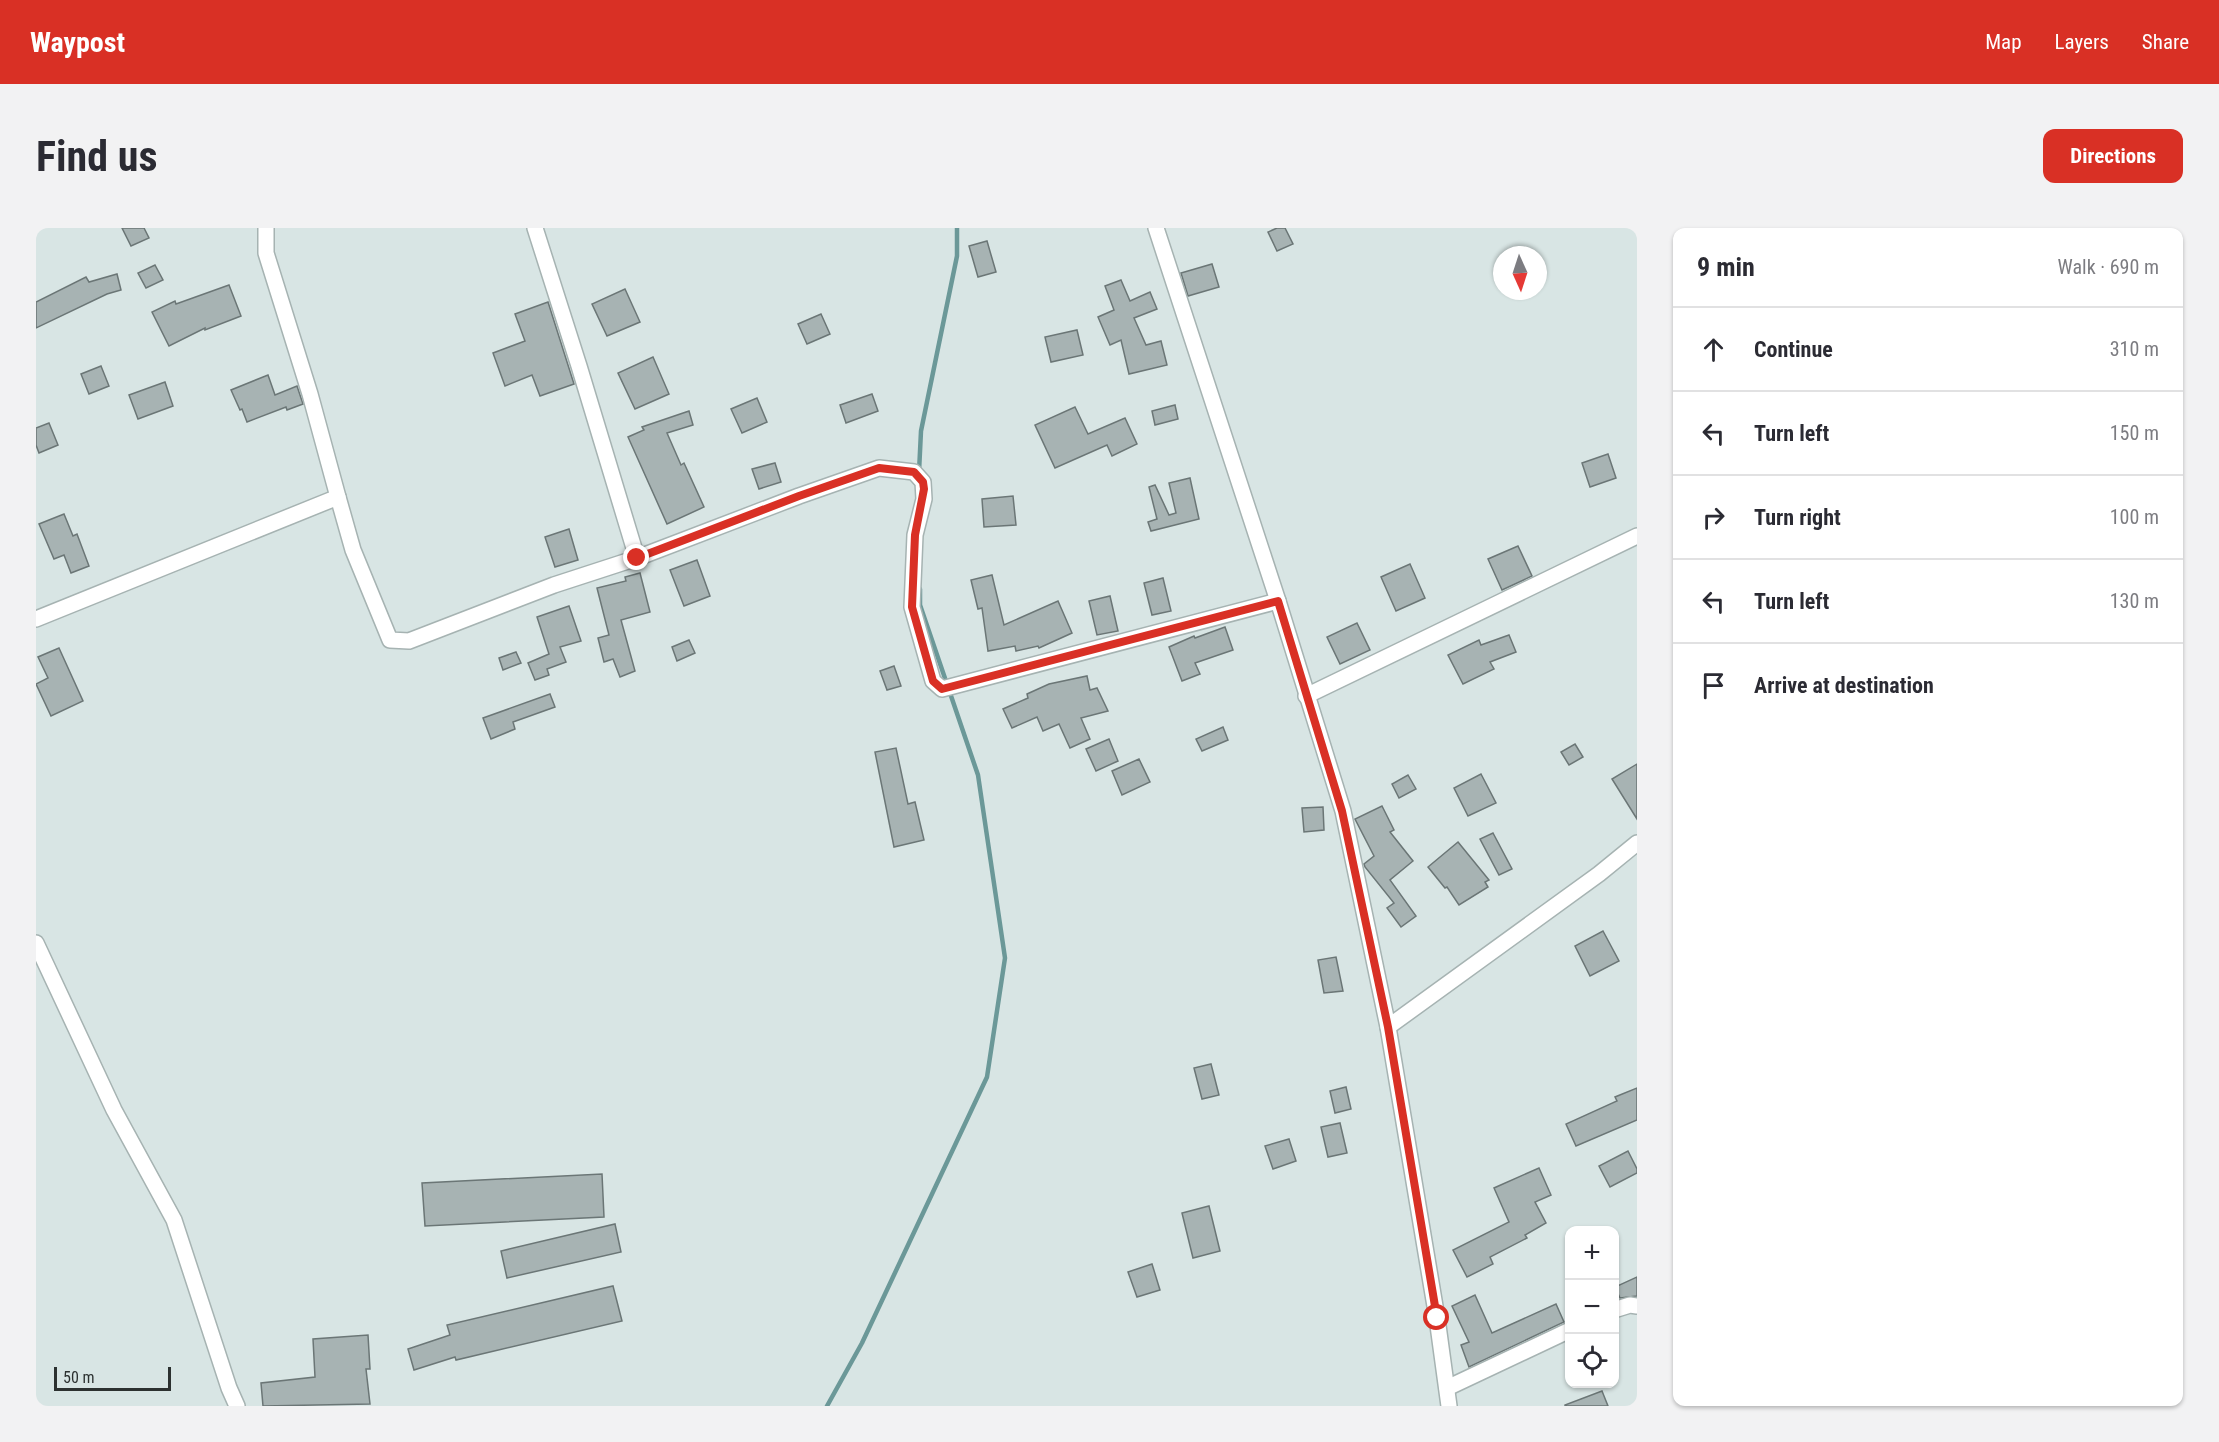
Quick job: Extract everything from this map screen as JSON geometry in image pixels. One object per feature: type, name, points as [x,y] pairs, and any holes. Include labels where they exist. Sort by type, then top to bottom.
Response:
[{"type":"street","points":[[266,228],[266,253],[310,394],[352,550],[390,640],[410,641],[554,585],[637,558],[879,468],[914,472],[923,482],[924,489],[915,535],[912,607],[933,681],[942,689],[1278,601]]},
{"type":"street","points":[[535,228],[637,558]]},
{"type":"street","points":[[1156,228],[1278,601],[1342,811],[1388,1027],[1437,1318],[1449,1406]]},
{"type":"street","points":[[36,618],[338,497]]},
{"type":"street","points":[[1306,696],[1637,536]]},
{"type":"street","points":[[1388,1027],[1599,874],[1637,843]]},
{"type":"street","points":[[36,944],[114,1110],[174,1220],[229,1388],[237,1406]]},
{"type":"street","points":[[1619,1308],[1630,1305],[1637,1306]]},
{"type":"street","points":[[1447,1388],[1565,1332]]},
{"type":"building","points":[[122,228],[144,228],[149,238],[131,246]]},
{"type":"building","points":[[1277,228],[1285,228],[1293,244],[1277,251],[1268,232]]},
{"type":"building","points":[[987,241],[996,272],[978,277],[969,246]]},
{"type":"building","points":[[1212,264],[1219,287],[1188,296],[1181,273]]},
{"type":"building","points":[[155,265],[163,280],[146,288],[138,273]]},
{"type":"building","points":[[117,274],[121,290],[107,294],[36,328],[36,302],[86,277],[89,282]]},
{"type":"building","points":[[1121,280],[1130,301],[1150,292],[1157,309],[1134,318],[1146,345],[1161,341],[1167,365],[1129,374],[1121,340],[1110,345],[1098,317],[1114,310],[1105,286]]},
{"type":"building","points":[[229,285],[241,316],[205,330],[205,328],[169,346],[152,312],[175,301],[176,304]]},
{"type":"building","points":[[625,289],[640,322],[607,336],[592,304]]},
{"type":"building","points":[[548,302],[574,384],[540,396],[532,375],[505,386],[493,353],[525,341],[515,314]]},
{"type":"building","points":[[821,314],[830,334],[807,344],[798,324]]},
{"type":"building","points":[[1077,330],[1083,355],[1051,362],[1045,337]]},
{"type":"building","points":[[653,357],[669,394],[635,409],[618,373]]},
{"type":"building","points":[[101,366],[109,386],[89,394],[81,374]]},
{"type":"building","points":[[268,375],[275,395],[297,386],[303,404],[287,410],[286,407],[247,422],[231,390]]},
{"type":"building","points":[[165,382],[173,406],[138,419],[129,395]]},
{"type":"building","points":[[872,394],[878,411],[846,423],[840,405]]},
{"type":"building","points":[[757,398],[767,422],[742,433],[731,409]]},
{"type":"building","points":[[1175,405],[1178,419],[1155,425],[1152,411]]},
{"type":"building","points":[[1075,407],[1088,434],[1125,418],[1137,444],[1112,456],[1107,445],[1055,468],[1035,425]]},
{"type":"building","points":[[689,411],[693,425],[667,433],[704,507],[667,524],[628,437],[644,430],[642,427]]},
{"type":"building","points":[[49,423],[58,445],[39,453],[36,445],[36,428]]},
{"type":"building","points":[[1608,454],[1616,478],[1590,487],[1582,463]]},
{"type":"building","points":[[775,463],[781,482],[759,489],[752,469]]},
{"type":"building","points":[[1190,478],[1199,519],[1151,531],[1148,522],[1157,519],[1149,487],[1155,485],[1169,515],[1176,513],[1169,483]]},
{"type":"building","points":[[1013,496],[1016,525],[984,527],[982,499]]},
{"type":"building","points":[[64,514],[73,536],[77,534],[89,566],[71,573],[64,555],[54,559],[39,524]]},
{"type":"building","points":[[569,529],[578,560],[555,567],[545,537]]},
{"type":"building","points":[[1518,546],[1532,576],[1502,590],[1488,559]]},
{"type":"building","points":[[697,560],[710,596],[684,606],[670,570]]},
{"type":"building","points":[[1410,564],[1425,598],[1396,611],[1381,577]]},
{"type":"building","points":[[640,573],[650,612],[621,620],[635,671],[620,677],[613,659],[604,662],[598,638],[609,635],[597,588],[626,581],[625,577]]},
{"type":"building","points":[[992,575],[1004,625],[1058,601],[1072,633],[1039,648],[1038,646],[1016,651],[1015,646],[988,651],[982,608],[978,609],[971,580]]},
{"type":"building","points":[[1163,578],[1171,611],[1152,615],[1144,583]]},
{"type":"building","points":[[1110,596],[1118,631],[1097,635],[1089,601]]},
{"type":"building","points":[[569,606],[581,641],[560,647],[566,662],[547,669],[549,675],[535,680],[528,663],[549,654],[537,617]]},
{"type":"building","points":[[1357,623],[1370,650],[1340,664],[1327,637]]},
{"type":"building","points":[[1225,627],[1233,650],[1195,663],[1200,674],[1182,681],[1169,647],[1194,636],[1195,638]]},
{"type":"building","points":[[1509,635],[1516,652],[1490,662],[1494,669],[1463,684],[1448,655],[1479,640],[1481,645]]},
{"type":"building","points":[[689,640],[695,653],[677,661],[672,647]]},
{"type":"building","points":[[59,648],[83,701],[51,716],[36,684],[48,678],[38,657]]},
{"type":"building","points":[[516,652],[521,663],[503,670],[499,658]]},
{"type":"building","points":[[894,666],[901,686],[887,690],[880,671]]},
{"type":"building","points":[[1087,676],[1090,690],[1097,688],[1108,711],[1081,718],[1090,739],[1070,748],[1059,724],[1043,731],[1037,717],[1012,728],[1003,709],[1028,698],[1027,694],[1049,684]]},
{"type":"building","points":[[550,694],[555,707],[513,722],[515,729],[491,739],[483,718]]},
{"type":"building","points":[[1223,727],[1228,740],[1202,751],[1196,739]]},
{"type":"building","points":[[1109,739],[1118,761],[1096,771],[1086,749]]},
{"type":"building","points":[[1575,744],[1583,757],[1569,765],[1561,752]]},
{"type":"building","points":[[896,748],[908,804],[915,802],[924,840],[894,847],[875,752]]},
{"type":"building","points":[[1139,759],[1150,782],[1122,795],[1112,771]]},
{"type":"building","points":[[1637,764],[1637,819],[1612,779]]},
{"type":"building","points":[[1481,774],[1496,803],[1468,816],[1454,788]]},
{"type":"building","points":[[1408,775],[1416,789],[1399,798],[1392,784]]},
{"type":"building","points":[[1382,806],[1394,830],[1390,832],[1413,861],[1390,880],[1416,916],[1401,927],[1387,908],[1394,903],[1365,867],[1364,864],[1374,856],[1355,819]]},
{"type":"building","points":[[1323,807],[1324,830],[1304,832],[1302,808]]},
{"type":"building","points":[[1493,833],[1512,869],[1499,875],[1480,839]]},
{"type":"building","points":[[1458,842],[1489,880],[1485,882],[1488,887],[1459,905],[1447,887],[1445,888],[1428,867]]},
{"type":"building","points":[[1603,931],[1619,961],[1590,976],[1575,946]]},
{"type":"building","points":[[1336,957],[1343,991],[1324,993],[1318,960]]},
{"type":"building","points":[[1211,1064],[1219,1095],[1202,1099],[1194,1068]]},
{"type":"building","points":[[1346,1087],[1351,1109],[1335,1113],[1330,1091]]},
{"type":"building","points":[[1637,1088],[1637,1120],[1576,1146],[1566,1124],[1617,1101],[1615,1097]]},
{"type":"building","points":[[1340,1123],[1347,1153],[1328,1157],[1321,1127]]},
{"type":"building","points":[[1289,1139],[1296,1161],[1273,1169],[1265,1146]]},
{"type":"building","points":[[1628,1151],[1637,1173],[1610,1187],[1599,1166]]},
{"type":"building","points":[[1539,1168],[1551,1195],[1535,1202],[1546,1223],[1525,1235],[1527,1238],[1490,1257],[1493,1264],[1467,1277],[1453,1250],[1509,1222],[1494,1188]]},
{"type":"building","points":[[602,1174],[604,1217],[425,1226],[422,1183]]},
{"type":"building","points":[[1209,1206],[1220,1251],[1193,1258],[1182,1213]]},
{"type":"building","points":[[615,1224],[621,1252],[507,1278],[501,1251]]},
{"type":"building","points":[[1152,1264],[1160,1290],[1137,1297],[1128,1272]]},
{"type":"building","points":[[1637,1277],[1637,1296],[1620,1298],[1619,1285]]},
{"type":"building","points":[[613,1286],[622,1321],[456,1360],[455,1357],[414,1370],[408,1349],[450,1335],[447,1325]]},
{"type":"building","points":[[1475,1295],[1492,1333],[1556,1304],[1564,1322],[1469,1367],[1461,1345],[1469,1342],[1452,1306]]},
{"type":"building","points":[[368,1335],[370,1369],[366,1369],[370,1404],[263,1406],[261,1383],[315,1377],[313,1339]]},
{"type":"building","points":[[1602,1391],[1608,1406],[1565,1406],[1565,1405]]},
{"type":"waterway","points":[[919,472],[921,431],[957,256],[957,228]]},
{"type":"waterway","points":[[827,1406],[862,1343],[987,1077],[1005,958],[978,775],[920,605],[920,589]]},
{"type":"route","points":[[637,558],[688,537],[879,468],[914,472],[923,482],[924,499],[915,535],[912,607],[933,681],[942,689],[1278,601],[1342,811],[1388,1027],[1437,1318]]}]
